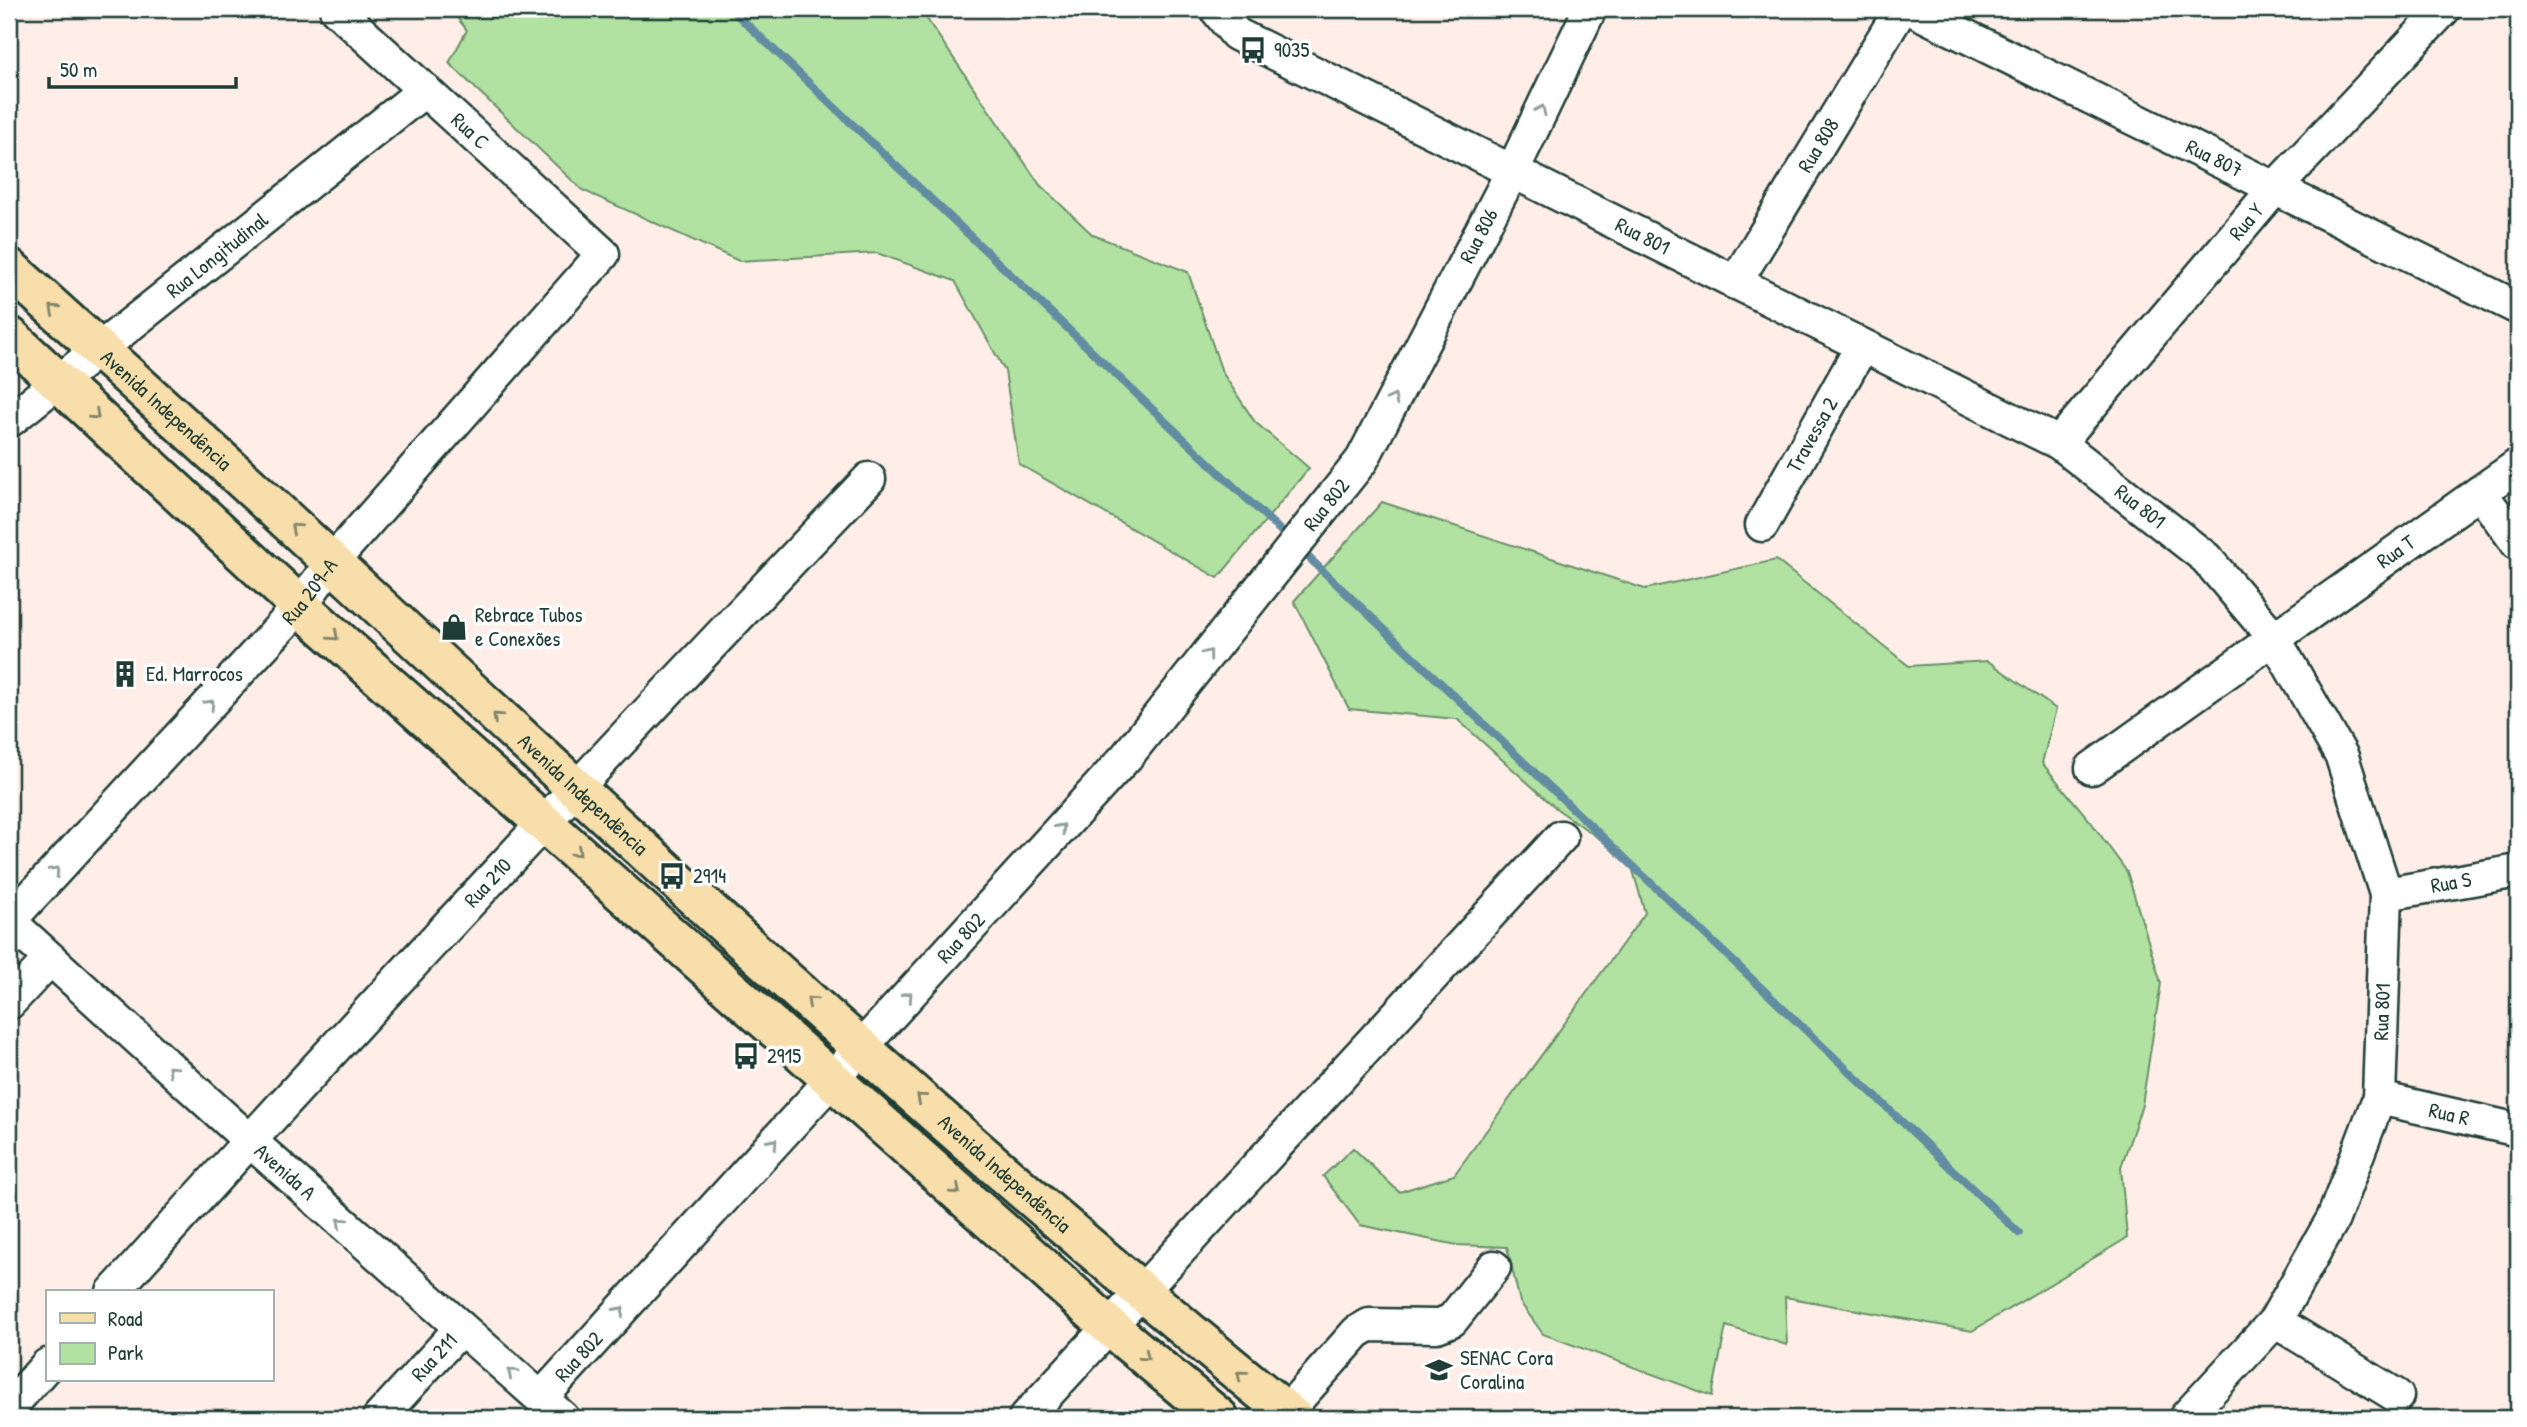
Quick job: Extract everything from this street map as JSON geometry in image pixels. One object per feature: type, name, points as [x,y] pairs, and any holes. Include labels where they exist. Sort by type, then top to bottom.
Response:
[{"type":"main road","name":"Avenida Independência","points":[[9,268],[332,562],[574,788],[862,1046],[1140,1292],[1290,1415]]},
{"type":"main road","name":"Avenida Independência","points":[[9,335],[300,606],[1110,1327],[1219,1418]]},
{"type":"street","name":"Rua C","points":[[337,9],[603,254]]},
{"type":"street","name":"Rua 801","points":[[1216,9],[1236,34],[2059,443],[2206,558],[2274,638],[2342,757],[2386,894],[2379,1098],[2333,1219],[2275,1321],[2185,1418]]},
{"type":"street","name":"Rua 806","points":[[1362,460],[1512,172],[1590,9]]},
{"type":"street","name":"Rua 808","points":[[1735,282],[1901,9]]},
{"type":"street","name":"Rua 807","points":[[1911,9],[2518,308]]},
{"type":"street","name":"Rua Y","points":[[2059,443],[2276,187],[2444,9]]},
{"type":"street","name":"Rua Longitudinal","points":[[9,421],[425,90]]},
{"type":"street","name":"Rua 209-A","points":[[9,921],[300,606],[332,562],[603,254]]},
{"type":"street","name":"Travessa 2","points":[[1762,525],[1862,346]]},
{"type":"street","name":"Rua 802","points":[[552,1408],[832,1079],[1127,756],[1362,460]]},
{"type":"street","name":"Rua T","points":[[2092,768],[2518,465]]},
{"type":"street","name":"Rua 210","points":[[115,1290],[249,1140],[574,788],[869,479]]},
{"type":"street","points":[[2480,492],[2518,544]]},
{"type":"street","points":[[1025,1418],[1561,837]]},
{"type":"street","name":"Rua S","points":[[2386,894],[2518,871]]},
{"type":"street","name":"Avenida A","points":[[9,921],[249,1140],[552,1408]]},
{"type":"street","points":[[9,1003],[50,958]]},
{"type":"street","name":"Rua R","points":[[2379,1098],[2518,1130]]},
{"type":"street","points":[[1290,1415],[1357,1332],[1369,1325],[1437,1326],[1452,1320],[1494,1267]]},
{"type":"street","points":[[2275,1321],[2397,1396]]},
{"type":"street","name":"Rua 211","points":[[379,1418],[461,1328]]},
{"type":"street","points":[[9,1408],[46,1366]]},
{"type":"green space","points":[[450,9],[920,9],[1040,185],[1093,235],[1188,272],[1222,372],[1255,422],[1309,468],[1218,578],[1019,464],[1005,371],[955,281],[877,253],[739,261],[582,190],[449,63],[467,30]]},
{"type":"green space","points":[[1382,502],[1645,589],[1776,560],[1909,666],[1988,661],[2056,709],[2042,763],[2091,822],[2127,872],[2161,983],[2142,1105],[2121,1167],[2127,1238],[1972,1331],[1785,1297],[1787,1345],[1726,1326],[1712,1396],[1543,1334],[1520,1302],[1507,1247],[1457,1245],[1360,1225],[1323,1176],[1353,1148],[1399,1192],[1454,1175],[1645,913],[1630,860],[1557,809],[1457,719],[1349,709],[1294,601]]},
{"type":"waterway","points":[[731,9],[1285,535]]},
{"type":"waterway","points":[[1305,554],[2019,1233]]},
{"type":"place","name":"9035","points":[[1253,50]]},
{"type":"place","name":"Rebrace Tubos e Conexões","points":[[454,627]]},
{"type":"place","name":"Ed. Marrocos","points":[[125,674]]},
{"type":"place","name":"2914","points":[[672,876]]},
{"type":"place","name":"2915","points":[[746,1056]]},
{"type":"place","name":"SENAC Cora Coralina","points":[[1439,1370]]}]
